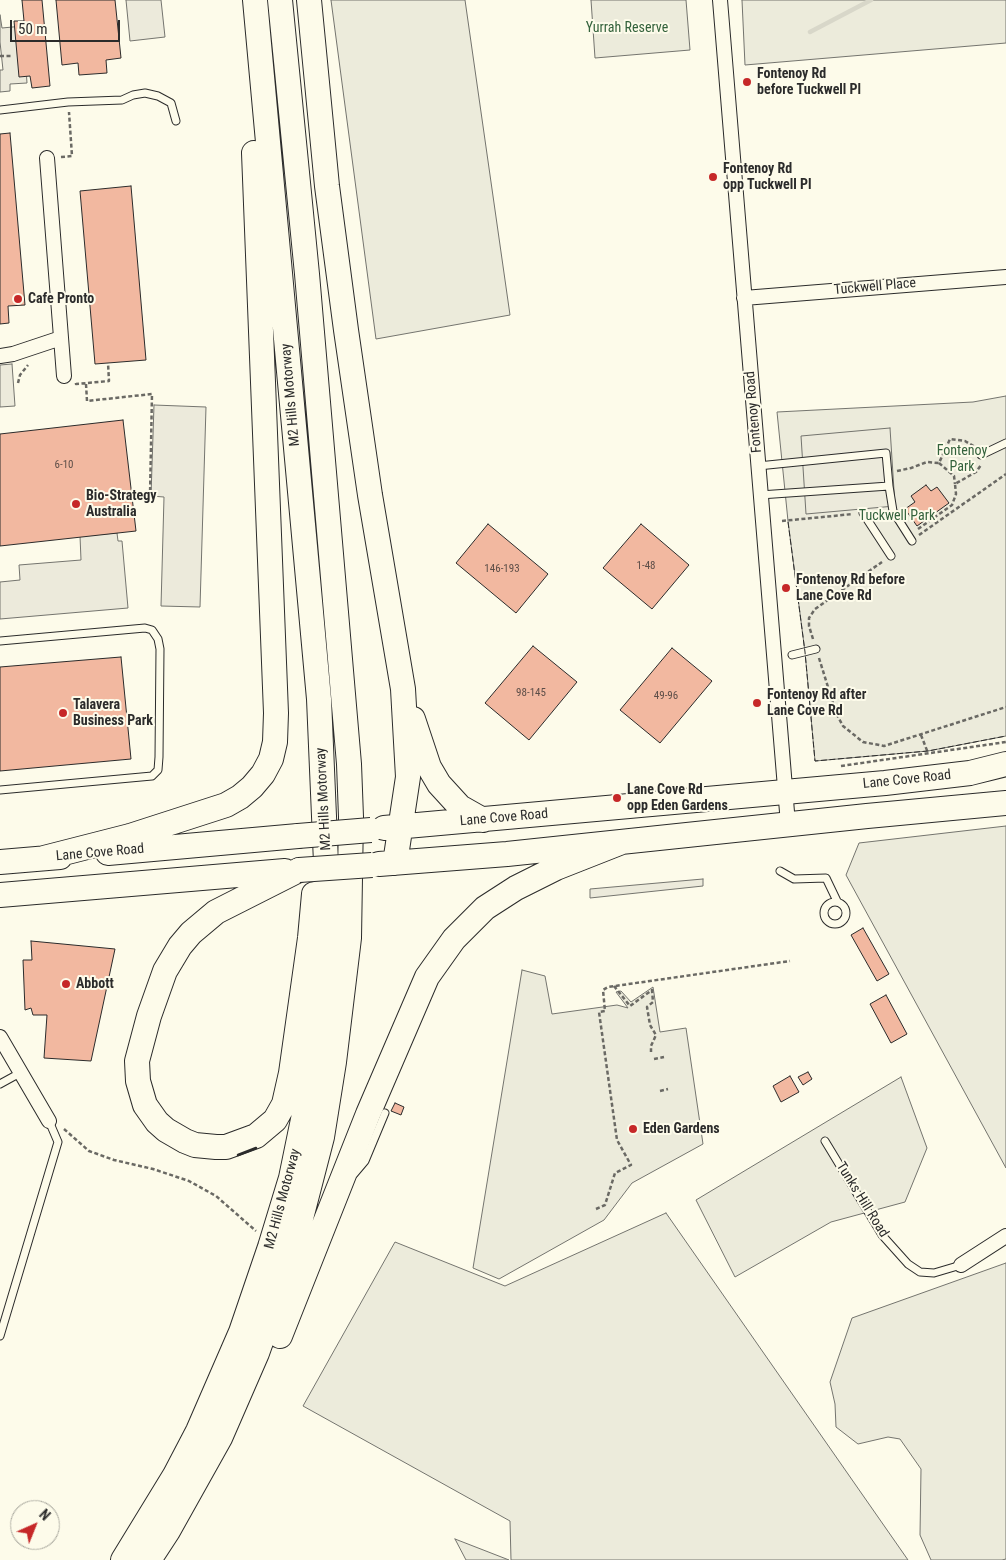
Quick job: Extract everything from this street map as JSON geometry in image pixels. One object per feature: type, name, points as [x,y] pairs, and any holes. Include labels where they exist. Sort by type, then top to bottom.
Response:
[{"type":"highway","points":[[44,858],[130,836],[226,805],[246,793],[258,780],[267,767],[273,750],[276,713],[248,0]]},
{"type":"highway","name":"M2 Hills Motorway","points":[[123,1560],[175,1475],[198,1431],[241,1332],[270,1247],[290,1178],[307,1100],[324,1001],[328,910],[319,699],[255,0]]},
{"type":"highway","name":"M2 Hills Motorway","points":[[149,1560],[168,1531],[220,1438],[258,1353],[291,1257],[322,1137],[344,990],[350,906],[349,764],[307,274],[280,0]]},
{"type":"highway","points":[[309,0],[326,177],[346,330],[370,494],[403,689],[408,777],[405,804],[399,826],[383,864]]},
{"type":"highway","points":[[403,689],[429,767],[439,784],[460,806],[484,820]]},
{"type":"highway","name":"Lane Cove Road","points":[[0,862],[785,792],[970,773],[1006,764]]},
{"type":"highway","points":[[0,895],[498,855],[1006,803]]},
{"type":"highway","points":[[299,870],[216,912],[191,933],[180,946],[165,971],[149,1016],[138,1061],[138,1081],[145,1105],[157,1122],[166,1130],[195,1145],[216,1148],[226,1147],[256,1136],[275,1120],[284,1104],[291,1073],[310,938],[316,861],[326,832]]},
{"type":"highway","points":[[220,1438],[250,1411],[336,1195],[427,977],[454,939],[485,908],[516,888],[556,868],[622,842]]},
{"type":"street","name":"Fontenoy Road","points":[[720,0],[788,824]]},
{"type":"street","points":[[47,158],[64,376]]},
{"type":"street","name":"Tuckwell Place","points":[[744,298],[1006,277]]},
{"type":"street","points":[[0,356],[13,354],[61,338]]},
{"type":"street","points":[[0,1038],[49,1121]]},
{"type":"street","name":"Tunks Hill Road","points":[[961,1265],[1006,1236]]},
{"type":"lane","points":[[0,110],[68,102],[122,100],[133,95],[145,93],[158,96],[171,103],[176,121]]},
{"type":"lane","points":[[981,455],[1006,443]]},
{"type":"lane","points":[[758,466],[886,454],[893,511],[912,541]]},
{"type":"lane","points":[[760,495],[889,486]]},
{"type":"lane","points":[[863,513],[890,556]]},
{"type":"lane","points":[[0,641],[145,628],[152,630],[158,638],[160,649],[159,757],[158,770],[152,776],[0,790]]},
{"type":"lane","points":[[792,655],[816,649]]},
{"type":"lane","points":[[780,872],[794,879],[826,878],[837,902]]},
{"type":"lane","points":[[0,1084],[20,1073]]},
{"type":"lane","points":[[336,1195],[365,1161],[385,1113]]},
{"type":"lane","points":[[0,1336],[58,1142],[49,1121]]},
{"type":"lane","name":"Tunks Hill Road","points":[[825,1141],[882,1236],[908,1264],[920,1272],[934,1273],[961,1265]]},
{"type":"path","points":[[0,56],[12,56]]},
{"type":"path","points":[[69,115],[72,149]]},
{"type":"path","points":[[63,357],[75,368],[76,384],[109,382],[108,363]]},
{"type":"path","points":[[86,384],[87,401],[152,394],[150,495],[132,496]]},
{"type":"path","points":[[939,463],[950,439],[966,441],[975,447],[981,455],[980,468],[956,484]]},
{"type":"path","points":[[898,479],[896,471],[927,462],[939,463],[954,476],[957,489],[952,505],[916,530],[913,526]]},
{"type":"path","points":[[782,521],[863,513]]},
{"type":"path","points":[[941,514],[944,518]]},
{"type":"path","points":[[815,609],[808,618],[809,626],[836,713],[842,726],[863,742],[884,746],[1006,708]]},
{"type":"path","points":[[921,735],[928,753]]},
{"type":"path","points":[[841,766],[1006,742]]},
{"type":"path","points":[[596,1208],[605,1205],[615,1173],[631,1165],[617,1140],[599,1012],[605,1011],[603,990],[614,986],[790,961]]},
{"type":"path","points":[[614,986],[630,1006],[652,990],[653,1002],[647,1007],[650,1025],[656,1035],[651,1046],[651,1052]]},
{"type":"path","points":[[654,1059],[664,1057]]},
{"type":"path","points":[[660,1090],[668,1089]]},
{"type":"path","points":[[49,1121],[66,1130],[90,1151],[114,1160],[153,1168],[190,1181],[216,1196],[265,1239],[270,1247]]},
{"type":"green space","points":[[331,0],[465,0],[510,315],[376,339]]},
{"type":"green space","name":"Yurrah Reserve","points":[[591,0],[686,0],[690,50],[595,58]]},
{"type":"green space","points":[[742,0],[1006,0],[1006,43],[745,65]]},
{"type":"green space","name":"Tuckwell Park","points":[[1006,396],[1006,736],[928,751],[815,761],[805,652],[788,521],[777,412],[973,402]]},
{"type":"green space","points":[[1006,826],[1006,1168],[846,875],[859,843]]},
{"type":"green space","points":[[522,970],[545,976],[552,1014],[617,1005],[628,1008],[616,992],[621,991],[631,1002],[653,987],[660,1032],[686,1028],[703,1144],[632,1183],[604,1220],[499,1279],[473,1268]]},
{"type":"green space","points":[[901,1077],[927,1148],[905,1202],[831,1222],[735,1277],[696,1200]]},
{"type":"green space","points":[[666,1213],[908,1560],[511,1560],[510,1521],[303,1406],[395,1242],[505,1286]]},
{"type":"green space","points":[[1006,1263],[1006,1559],[931,1560],[920,1535],[921,1469],[900,1439],[888,1437],[858,1444],[836,1427],[835,1404],[830,1382],[852,1318]]},
{"type":"green space","points":[[455,1539],[509,1560],[466,1560]]},
{"type":"shaded area","points":[[126,0],[161,0],[165,37],[130,41]]},
{"type":"shaded area","points":[[0,15],[2,28],[23,26],[27,83],[10,84],[10,91],[0,92],[0,70],[3,70]]},
{"type":"shaded area","points":[[12,364],[15,406],[0,407],[0,365]]},
{"type":"shaded area","points":[[154,405],[206,407],[200,607],[161,606],[164,497],[151,496]]},
{"type":"shaded area","points":[[890,428],[895,506],[806,514],[801,436]]},
{"type":"shaded area","points":[[117,533],[118,541],[122,541],[128,608],[0,619],[0,582],[20,580],[19,565],[81,560],[80,536]]},
{"type":"shaded area","points":[[703,879],[703,886],[590,898],[590,889]]},
{"type":"building","points":[[22,0],[42,0],[50,86],[32,88],[30,76],[19,77],[14,21],[24,21]]},
{"type":"building","points":[[56,0],[115,0],[121,58],[106,60],[107,73],[79,75],[78,63],[62,65]]},
{"type":"building","points":[[10,133],[25,305],[8,306],[9,323],[0,324],[0,134]]},
{"type":"building","points":[[131,186],[146,360],[95,364],[80,191]]},
{"type":"building","points":[[123,420],[136,531],[0,546],[0,434]]},
{"type":"building","points":[[926,485],[931,491],[937,487],[949,503],[917,526],[905,509],[915,502],[911,496]]},
{"type":"building","points":[[488,524],[548,574],[516,613],[456,563]]},
{"type":"building","points":[[641,524],[689,565],[652,609],[603,568]]},
{"type":"building","points":[[533,646],[577,682],[529,740],[485,703]]},
{"type":"building","points":[[672,648],[712,681],[660,743],[620,710]]},
{"type":"building","name":"Talavera Business Park","points":[[121,657],[131,759],[0,771],[0,667]]},
{"type":"building","points":[[863,928],[889,974],[877,981],[851,935]]},
{"type":"building","name":"Abbott","points":[[31,941],[115,949],[91,1061],[44,1058],[47,1015],[33,1015],[31,1008],[25,1010],[23,960],[32,960]]},
{"type":"building","points":[[886,995],[907,1034],[891,1043],[870,1004]]},
{"type":"building","points":[[808,1072],[812,1079],[803,1085],[798,1077]]},
{"type":"building","points":[[790,1076],[799,1092],[781,1102],[773,1086]]},
{"type":"building","points":[[395,1103],[404,1107],[401,1115],[391,1111]]},
{"type":"waterway","points":[[810,32],[871,0]]},
{"type":"fence","points":[[788,522],[805,652],[815,761],[928,751],[1006,736]]},
{"type":"wall","points":[[238,1155],[256,1148]]},
{"type":"place","name":"Fontenoy Rd before Tuckwell Pl","points":[[747,82]]},
{"type":"place","name":"Fontenoy Rd opp Tuckwell Pl","points":[[713,177]]},
{"type":"place","name":"Cafe Pronto","points":[[18,299]]},
{"type":"place","name":"Bio-Strategy Australia","points":[[76,504]]},
{"type":"place","name":"Fontenoy Rd before Lane Cove Rd","points":[[786,588]]},
{"type":"place","name":"Fontenoy Rd after Lane Cove Rd","points":[[757,703]]},
{"type":"place","name":"Talavera Business Park","points":[[63,713]]},
{"type":"place","name":"Lane Cove Rd opp Eden Gardens","points":[[617,798]]},
{"type":"place","name":"Abbott","points":[[66,984]]},
{"type":"place","name":"Eden Gardens","points":[[633,1129]]},
{"type":"park label","name":"Fontenoy Park","points":[[962,460]]}]
